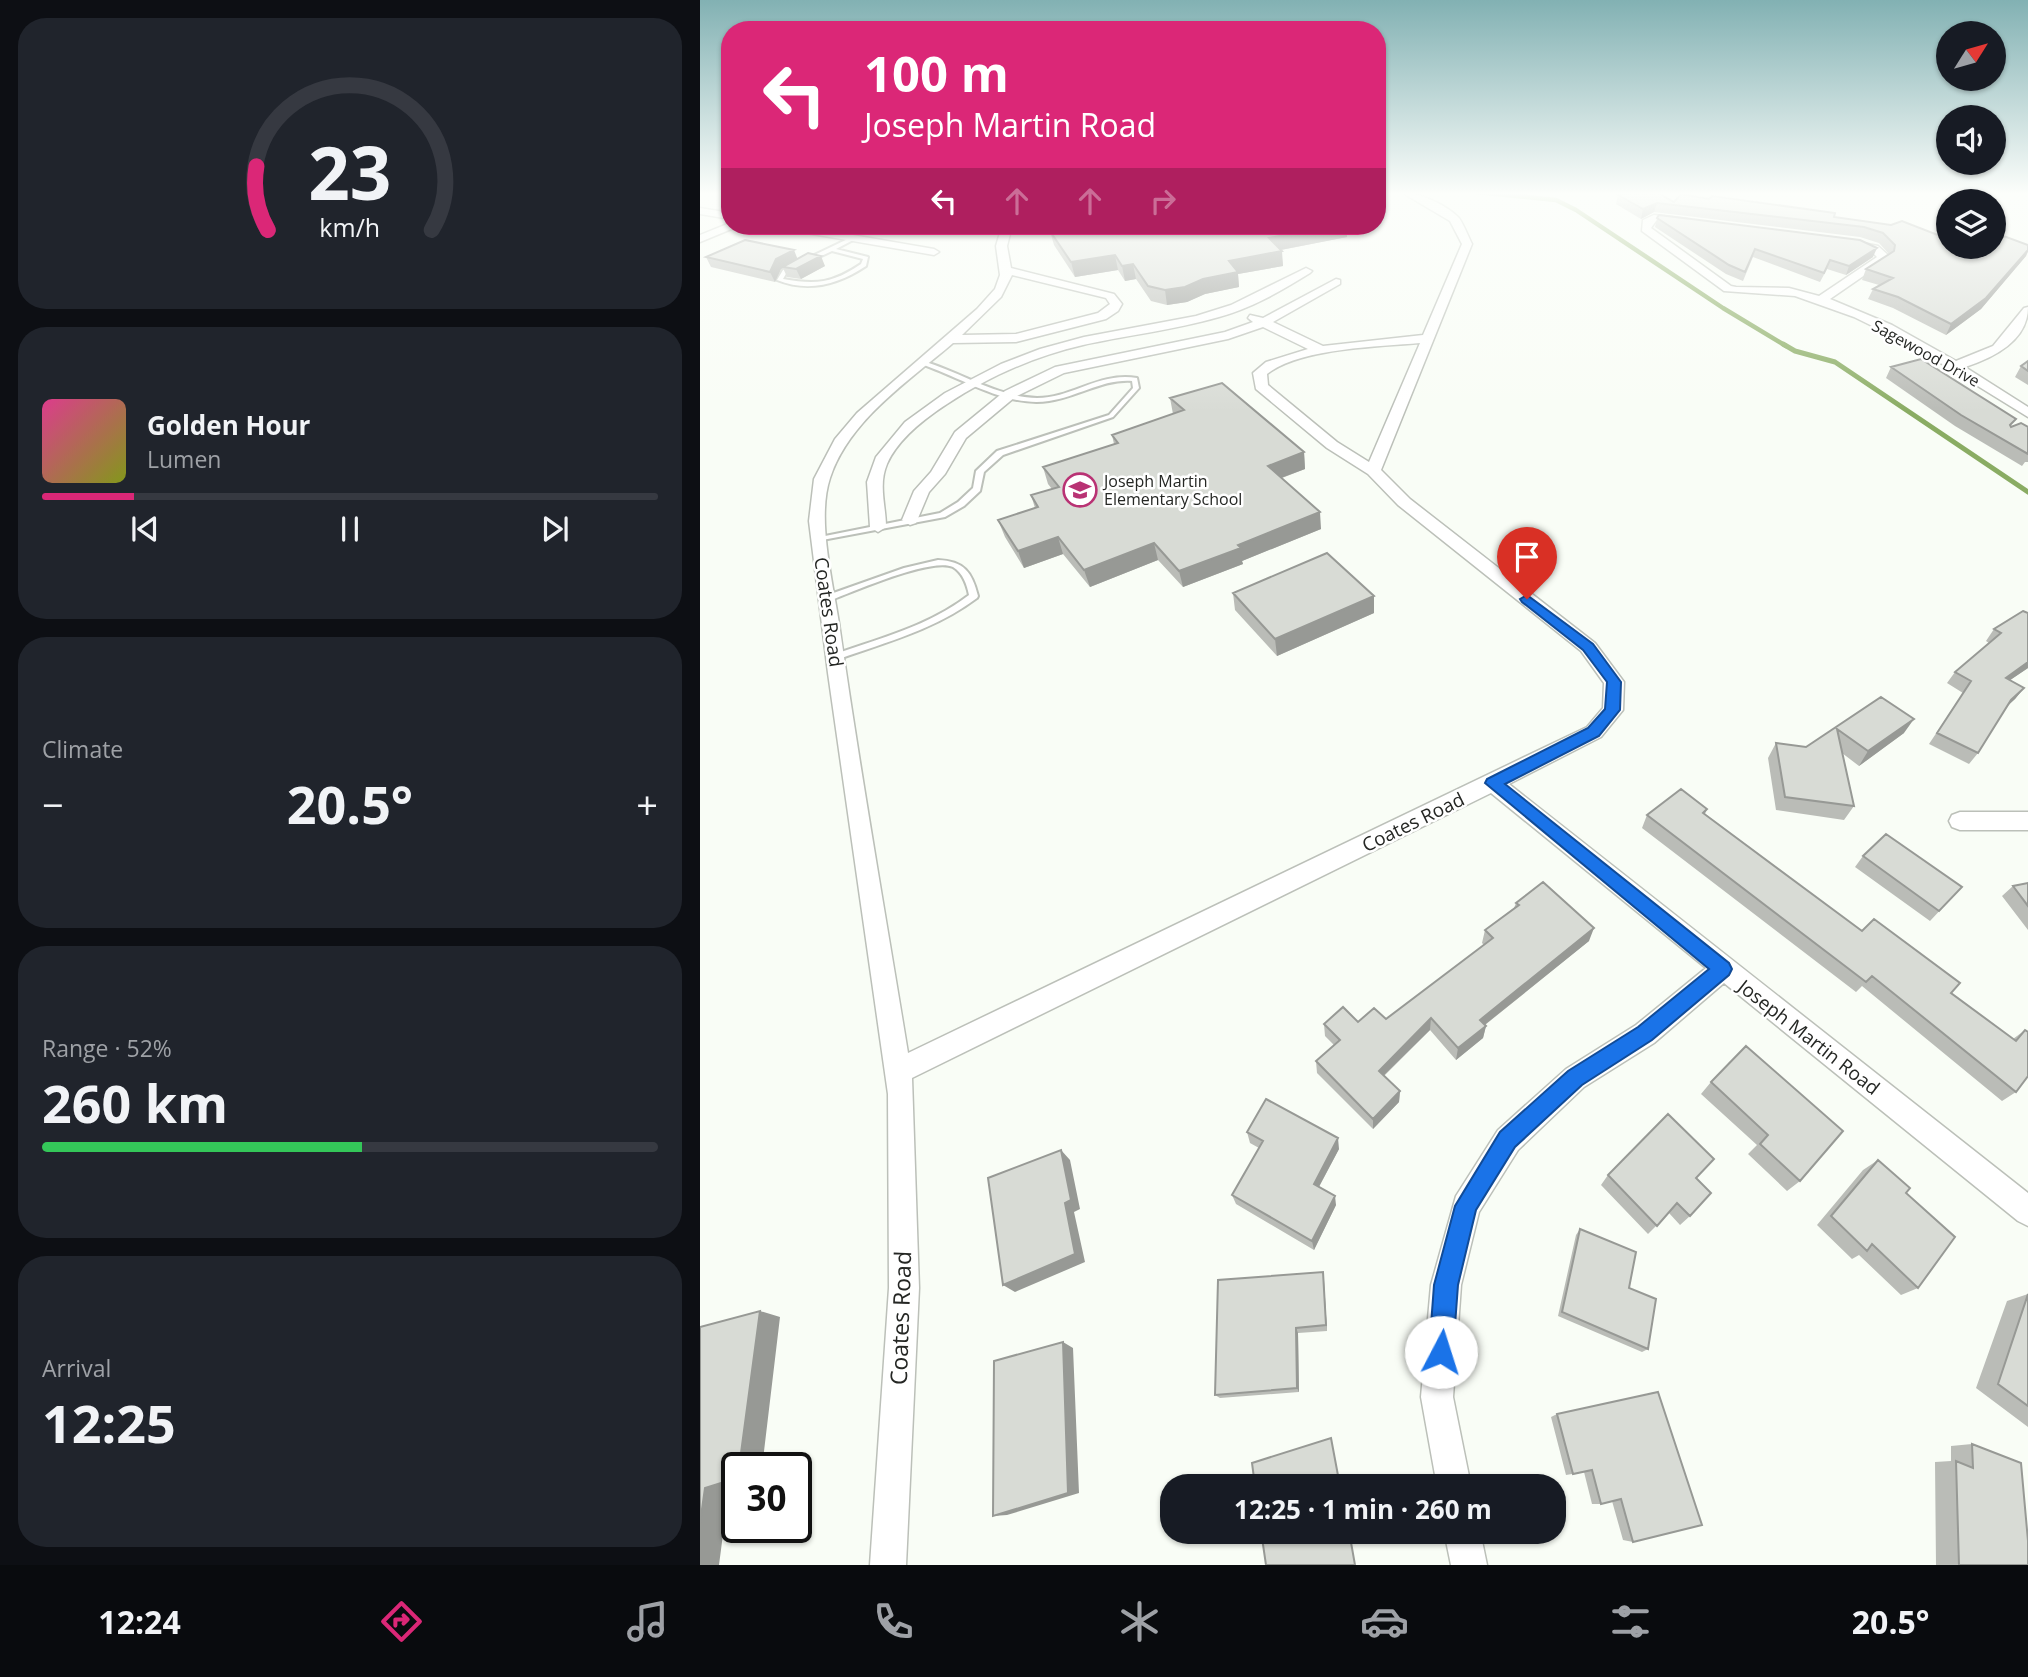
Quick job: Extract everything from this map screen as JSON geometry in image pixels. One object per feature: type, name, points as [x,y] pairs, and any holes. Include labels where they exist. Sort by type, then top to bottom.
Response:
[{"type":"street","name":"Coates Road","points":[[888,1565],[904,1288],[901,1094],[817,521],[822,479],[840,442],[862,416],[998,293],[1006,277],[1004,265]]},
{"type":"street","points":[[1373,471],[1458,265]]},
{"type":"street","name":"Sagewood Drive","points":[[1695,265],[1728,289],[1741,292],[1795,293],[1884,326],[2028,413]]},
{"type":"street","points":[[1820,301],[1872,265]]},
{"type":"street","points":[[950,339],[1016,338],[1102,316],[1116,304],[1110,296],[1005,270]]},
{"type":"street","points":[[878,527],[879,513],[873,498],[879,463],[910,424],[974,382],[1080,341],[1234,309],[1306,271]]},
{"type":"street","points":[[910,520],[922,491],[937,474],[960,435],[1010,394],[1060,370],[1228,335],[1263,323],[1336,282]]},
{"type":"street","points":[[1234,309],[1322,351],[1429,338]]},
{"type":"street","points":[[1953,366],[1986,356],[2004,347],[2028,311]]},
{"type":"street","name":"Coates Road","points":[[898,1072],[1594,732],[1613,710],[1614,682],[1588,647],[1404,502],[1373,471],[1332,445],[1261,386],[1260,373],[1269,363],[1295,354],[1322,351]]},
{"type":"street","name":"Joseph Martin Road","points":[[1493,783],[1722,969],[2028,1211]]},
{"type":"street","points":[[1960,821],[2028,821]]},
{"type":"street","points":[[1452,1474],[1437,1397],[1446,1285],[1466,1206],[1508,1140],[1575,1078],[1645,1034],[1722,969]]},
{"type":"street","points":[[1465,1544],[1469,1565]]},
{"type":"lane","points":[[797,265],[785,271],[780,280],[819,285],[842,281],[864,265]]},
{"type":"lane","points":[[820,539],[942,515],[961,504],[977,489],[980,471],[1000,453],[1111,416],[1136,387],[1135,379],[1118,377],[1037,400],[1010,394],[923,363]]},
{"type":"lane","points":[[828,598],[931,563],[951,563],[964,571],[971,582],[974,596],[961,607],[931,622],[836,657]]},
{"type":"building","points":[[740,265],[773,265],[770,272]]},
{"type":"building","points":[[787,265],[804,265],[796,269],[783,267]]},
{"type":"building","points":[[1134,265],[1232,265],[1238,272],[1203,279],[1185,287],[1165,290],[1148,286]]},
{"type":"building","points":[[1729,265],[1748,265],[1745,272]]},
{"type":"building","points":[[1801,265],[1828,265],[1824,273]]},
{"type":"building","points":[[1872,265],[2015,265],[1986,298],[1951,324],[1898,297],[1873,289],[1893,278],[1866,269]]},
{"type":"building","points":[[1921,359],[2016,419],[2011,427],[2021,423],[2028,427],[2028,454],[1961,415],[1891,367]]},
{"type":"building","points":[[2028,361],[2028,371],[2021,366]]},
{"type":"building","points":[[1222,383],[1304,452],[1268,466],[1320,512],[1238,545],[1241,548],[1179,571],[1154,543],[1084,570],[1058,537],[1018,551],[998,520],[1038,507],[1031,495],[1059,487],[1043,467],[1118,443],[1112,435],[1184,410],[1170,398]]},
{"type":"building","points":[[1327,553],[1374,596],[1275,639],[1233,593]]},
{"type":"building","points":[[2023,611],[2028,613],[2028,662],[2006,678],[2024,688],[2011,700],[1978,753],[1937,733],[1971,681],[1955,672],[2001,633],[1994,629]]},
{"type":"building","points":[[1881,697],[1914,719],[1868,751],[1837,729],[1854,806],[1785,797],[1776,743],[1806,747]]},
{"type":"building","points":[[1681,789],[1707,809],[1703,813],[1862,931],[1874,919],[1960,983],[1951,993],[2016,1041],[2025,1030],[2028,1032],[2028,1076],[2016,1092],[1872,976],[1866,982],[1647,815]]},
{"type":"building","points":[[1886,834],[1962,887],[1939,911],[1863,856]]},
{"type":"building","points":[[1543,882],[1594,928],[1480,1020],[1486,1026],[1458,1048],[1431,1018],[1379,1071],[1400,1091],[1373,1119],[1316,1061],[1340,1040],[1324,1024],[1343,1007],[1358,1022],[1374,1008],[1386,1019],[1493,938],[1485,930],[1519,905],[1516,903]]},
{"type":"building","points":[[2028,883],[2028,906],[2013,886]]},
{"type":"building","points":[[1746,1046],[1843,1131],[1800,1181],[1760,1144],[1768,1135],[1711,1082]]},
{"type":"building","points":[[1266,1099],[1338,1138],[1314,1184],[1335,1196],[1312,1241],[1232,1195],[1263,1141],[1247,1132]]},
{"type":"building","points":[[1668,1114],[1714,1159],[1696,1178],[1711,1193],[1690,1216],[1677,1203],[1657,1226],[1608,1175]]},
{"type":"building","points":[[1061,1150],[1071,1200],[1065,1203],[1075,1254],[1003,1285],[988,1178]]},
{"type":"building","points":[[1878,1160],[1910,1188],[1906,1193],[1955,1237],[1918,1288],[1872,1244],[1867,1251],[1831,1216]]},
{"type":"building","points":[[1580,1229],[1636,1252],[1629,1288],[1656,1299],[1648,1349],[1562,1312]]},
{"type":"building","points":[[1323,1272],[1326,1325],[1296,1328],[1297,1388],[1215,1395],[1218,1280]]},
{"type":"building","points":[[2028,1294],[2028,1406],[1998,1384]]},
{"type":"building","points":[[760,1311],[741,1452],[721,1452],[721,1483],[705,1488],[700,1523],[700,1327]]},
{"type":"building","points":[[1063,1342],[1068,1493],[993,1516],[994,1361]]},
{"type":"building","points":[[1658,1392],[1702,1525],[1633,1542],[1621,1499],[1601,1504],[1592,1470],[1573,1474],[1557,1414]]},
{"type":"building","points":[[1331,1438],[1338,1474],[1253,1474],[1252,1463]]},
{"type":"building","points":[[1972,1444],[2021,1463],[2028,1565],[1959,1565],[1956,1461],[1973,1468]]},
{"type":"building","points":[[1263,1544],[1351,1544],[1355,1565],[1266,1565]]},
{"type":"waterway","points":[[1659,265],[1786,346]]},
{"type":"waterway","points":[[1783,344],[1795,351],[1835,362],[2028,492]]},
{"type":"place","name":"Joseph Martin Elementary School","points":[[1080,490]]},
{"type":"route","points":[[1441,1352],[1446,1285],[1466,1206],[1508,1140],[1575,1078],[1645,1034],[1722,969],[1493,783],[1594,732],[1613,710],[1614,682],[1588,647],[1527,599]]}]
